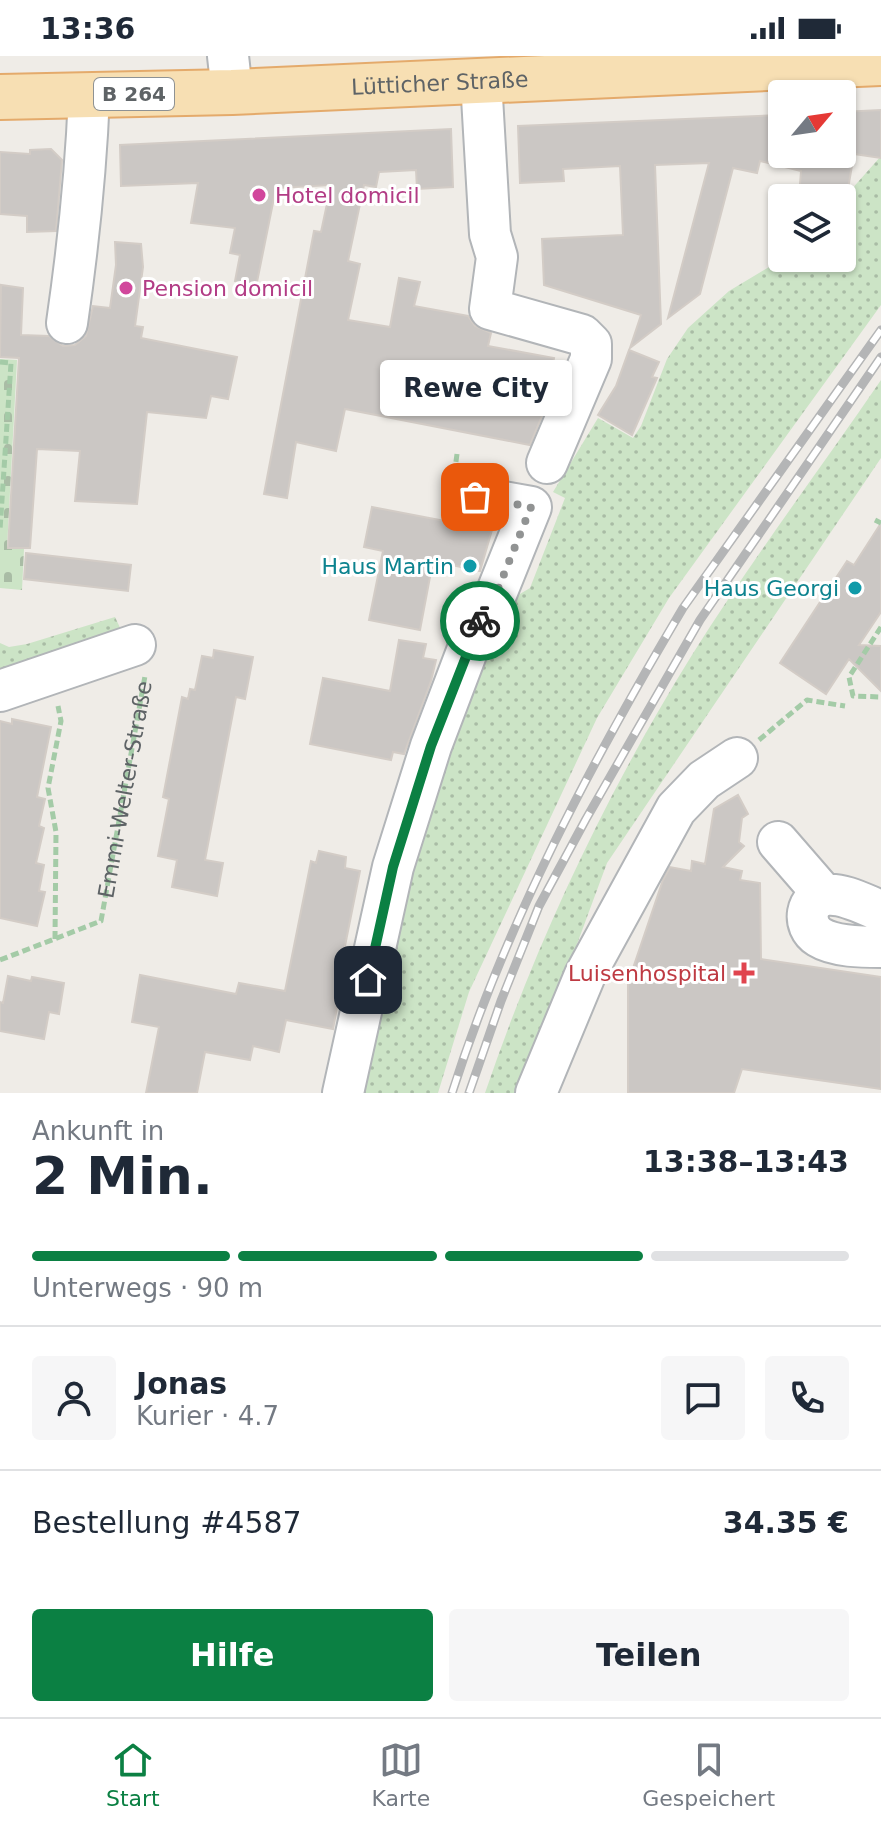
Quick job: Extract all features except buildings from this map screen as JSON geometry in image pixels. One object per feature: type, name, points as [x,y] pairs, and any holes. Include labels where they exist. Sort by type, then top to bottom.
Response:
[{"type":"main road","name":"Lütticher Straße","points":[[0,97],[89,95],[230,74],[476,72],[597,65],[881,63]]},
{"type":"street","points":[[476,72],[490,234],[497,257],[490,309],[582,335],[591,344],[591,359],[547,463]]},
{"type":"street","points":[[67,323],[81,221],[89,95]]},
{"type":"street","points":[[343,1093],[393,867],[431,746],[477,625],[494,599],[531,507],[475,497]]},
{"type":"street","name":"Emmi-Welter-Straße","points":[[0,691],[135,645]]},
{"type":"street","points":[[536,1093],[585,975],[676,809],[704,780],[737,758]]},
{"type":"street","points":[[778,842],[824,895]]},
{"type":"street","points":[[881,911],[838,895],[824,895],[811,904],[807,913],[809,926],[818,937],[838,943],[881,947]]},
{"type":"path","points":[[0,362],[11,363],[0,530]]},
{"type":"path","points":[[881,627],[849,677],[853,696],[881,697]]},
{"type":"path","name":"Emmi-Welter-Straße","points":[[0,960],[101,921],[145,677],[135,645]]},
{"type":"path","points":[[51,674],[61,721],[48,788],[56,832],[55,939]]},
{"type":"path","points":[[737,758],[807,700],[845,706]]},
{"type":"green space","points":[[881,156],[881,305],[669,598],[597,718],[469,992],[438,1093],[359,1093],[405,872],[503,604],[530,588],[565,498],[553,492],[598,418],[633,438],[641,426],[667,359],[688,328],[729,291],[768,268],[768,272],[856,272],[856,184]]},
{"type":"green space","points":[[0,359],[17,360],[7,548],[24,549],[22,590],[0,588]]},
{"type":"green space","points":[[881,380],[881,458],[607,863],[543,1036],[526,1093],[485,1093],[551,923],[631,760],[714,620]]},
{"type":"green space","points":[[115,617],[123,634],[3,670],[0,668],[0,643],[9,647],[27,644]]},
{"type":"railway","points":[[452,1093],[498,966],[525,905],[616,725],[683,608],[881,330]]},
{"type":"railway","points":[[469,1093],[539,906],[586,819],[700,620],[881,357]]},
{"type":"way so far","points":[[475,497],[531,507],[494,599],[480,621]]},
{"type":"place","name":"Hotel domicil","points":[[259,195]]},
{"type":"place","name":"Pension domicil","points":[[126,288]]},
{"type":"place","name":"Rewe City","points":[[475,497]]},
{"type":"place","name":"Haus Martin","points":[[470,566]]},
{"type":"place","name":"Haus Georgi","points":[[855,588]]},
{"type":"place","name":"Luisenhospital","points":[[744,973]]},
{"type":"route","points":[[368,980],[393,867],[431,746],[480,621]]}]
